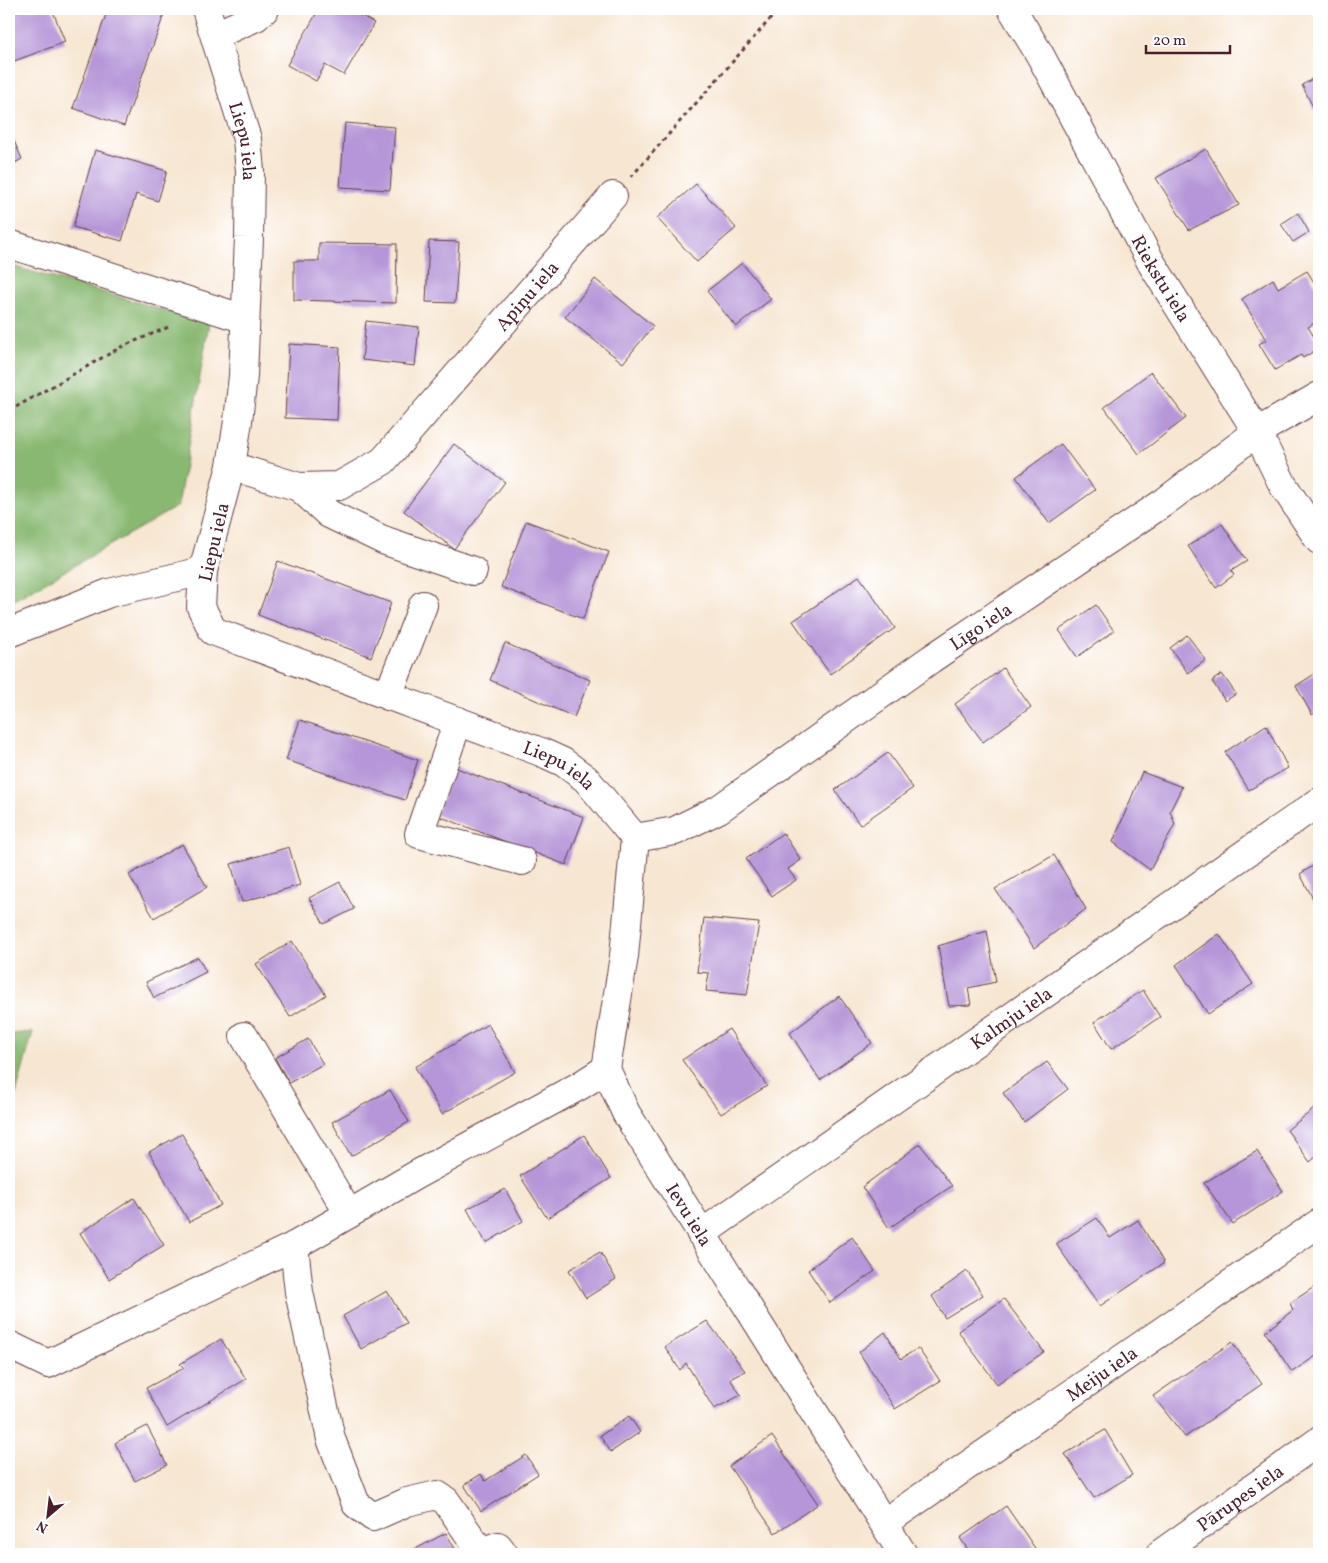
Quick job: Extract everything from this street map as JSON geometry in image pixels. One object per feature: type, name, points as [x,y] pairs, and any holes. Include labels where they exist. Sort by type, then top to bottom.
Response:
[{"type":"street","name":"Liepu iela","points":[[206,9],[247,139],[250,171],[245,319],[238,421],[231,466],[202,571],[201,607],[213,631],[458,721],[563,762],[586,779],[634,838]]},
{"type":"street","points":[[215,35],[256,17],[265,9]]},
{"type":"street","name":"Riekstu iela","points":[[1012,9],[1040,55],[1152,264],[1257,432],[1283,485],[1319,540]]},
{"type":"street","name":"Apiņu iela","points":[[231,466],[300,487],[339,486],[383,461],[613,196]]},
{"type":"street","points":[[9,244],[245,319]]},
{"type":"street","name":"Līgo iela","points":[[634,838],[675,831],[719,809],[931,659],[1163,503],[1257,432],[1319,396]]},
{"type":"street","points":[[300,487],[329,514],[383,540],[473,571]]},
{"type":"street","points":[[9,633],[109,593],[202,571]]},
{"type":"street","points":[[388,696],[423,605]]},
{"type":"street","points":[[458,721],[419,834],[522,861]]},
{"type":"street","name":"Kalmju iela","points":[[701,1234],[1319,802]]},
{"type":"street","points":[[9,1345],[48,1364],[294,1246],[416,1175],[581,1085],[606,1068],[624,956],[634,838]]},
{"type":"street","points":[[244,1036],[349,1214]]},
{"type":"street","name":"Ievu iela","points":[[606,1068],[626,1112],[902,1554]]},
{"type":"street","name":"Meiju iela","points":[[884,1523],[1319,1223]]},
{"type":"street","points":[[294,1246],[299,1292],[331,1439],[356,1504],[373,1516],[407,1502],[437,1495],[446,1501],[481,1552],[498,1546],[504,1554]]},
{"type":"street","name":"Pārupes iela","points":[[1160,1554],[1319,1441]]},
{"type":"path","points":[[613,196],[779,9]]},
{"type":"path","points":[[9,411],[121,347],[210,309]]},
{"type":"green space","points":[[9,265],[209,323],[178,506],[9,603]]},
{"type":"green space","points":[[33,1032],[13,1105],[9,1106],[9,1034]]},
{"type":"building","points":[[9,9],[52,9],[65,42],[9,63]]},
{"type":"building","points":[[108,9],[157,9],[165,12],[124,126],[73,108]]},
{"type":"building","points":[[319,9],[349,9],[374,23],[344,75],[325,65],[316,81],[287,65]]},
{"type":"building","points":[[1316,77],[1319,84],[1319,114],[1317,115],[1302,85]]},
{"type":"building","points":[[345,123],[395,127],[390,190],[340,187]]},
{"type":"building","points":[[9,130],[22,159],[9,166]]},
{"type":"building","points":[[1206,149],[1239,205],[1189,230],[1156,178]]},
{"type":"building","points":[[95,150],[167,171],[158,201],[136,194],[122,241],[73,227]]},
{"type":"building","points":[[696,184],[736,228],[697,262],[657,218]]},
{"type":"building","points":[[1298,213],[1309,232],[1293,242],[1281,224]]},
{"type":"building","points":[[429,241],[459,242],[455,303],[426,302]]},
{"type":"building","points":[[319,243],[397,244],[396,303],[294,300],[294,261],[319,261]]},
{"type":"building","points":[[742,263],[771,299],[736,327],[707,291]]},
{"type":"building","points":[[1307,271],[1319,290],[1319,320],[1308,327],[1319,348],[1303,358],[1301,355],[1275,370],[1259,344],[1266,340],[1242,299],[1273,279],[1278,288]]},
{"type":"building","points":[[595,279],[653,326],[623,363],[565,317]]},
{"type":"building","points":[[366,321],[419,327],[415,366],[362,360]]},
{"type":"building","points":[[289,344],[340,347],[337,420],[285,418]]},
{"type":"building","points":[[1151,372],[1186,418],[1139,454],[1104,407]]},
{"type":"building","points":[[454,444],[505,482],[454,549],[404,511]]},
{"type":"building","points":[[1061,444],[1095,490],[1049,523],[1016,477]]},
{"type":"building","points":[[526,521],[609,552],[583,619],[501,587]]},
{"type":"building","points":[[1222,524],[1247,561],[1231,571],[1234,575],[1216,588],[1188,546]]},
{"type":"building","points":[[278,561],[391,603],[371,657],[258,615]]},
{"type":"building","points":[[859,576],[895,628],[830,674],[793,621]]},
{"type":"building","points":[[1096,605],[1114,631],[1077,657],[1059,630]]},
{"type":"building","points":[[1187,635],[1206,660],[1188,673],[1170,648]]},
{"type":"building","points":[[505,643],[590,680],[574,717],[490,680]]},
{"type":"building","points":[[1003,668],[1031,707],[983,742],[955,704]]},
{"type":"building","points":[[1319,671],[1319,709],[1312,715],[1296,686]]},
{"type":"building","points":[[1222,674],[1236,694],[1225,701],[1212,681]]},
{"type":"building","points":[[300,720],[418,760],[405,800],[286,760]]},
{"type":"building","points":[[1266,725],[1288,768],[1249,790],[1225,752]]},
{"type":"building","points":[[888,753],[913,788],[860,825],[835,790]]},
{"type":"building","points":[[454,767],[584,817],[566,865],[436,815]]},
{"type":"building","points":[[1142,772],[1182,787],[1170,811],[1175,824],[1150,870],[1113,842]]},
{"type":"building","points":[[783,833],[801,860],[788,869],[796,880],[772,896],[746,859]]},
{"type":"building","points":[[182,844],[207,887],[154,918],[129,875]]},
{"type":"building","points":[[289,847],[300,885],[242,902],[231,864]]},
{"type":"building","points":[[1054,855],[1086,909],[1034,948],[995,889]]},
{"type":"building","points":[[1319,862],[1319,910],[1300,874]]},
{"type":"building","points":[[340,882],[354,909],[324,924],[309,898]]},
{"type":"building","points":[[704,918],[759,923],[747,995],[706,991],[709,973],[697,972]]},
{"type":"building","points":[[987,931],[996,982],[968,988],[971,1005],[949,1006],[938,946]]},
{"type":"building","points":[[1219,934],[1253,984],[1208,1014],[1176,965]]},
{"type":"building","points":[[292,941],[326,995],[290,1017],[256,964]]},
{"type":"building","points":[[198,957],[206,972],[154,998],[146,982]]},
{"type":"building","points":[[1143,990],[1160,1017],[1111,1049],[1094,1022]]},
{"type":"building","points":[[839,996],[872,1043],[820,1080],[790,1033]]},
{"type":"building","points":[[488,1024],[515,1072],[442,1114],[415,1067]]},
{"type":"building","points":[[729,1029],[767,1086],[721,1114],[682,1060]]},
{"type":"building","points":[[308,1039],[323,1064],[289,1083],[275,1058]]},
{"type":"building","points":[[1047,1062],[1068,1089],[1024,1122],[1003,1093]]},
{"type":"building","points":[[390,1090],[409,1122],[351,1156],[332,1122]]},
{"type":"building","points":[[1319,1105],[1319,1154],[1310,1162],[1287,1130]]},
{"type":"building","points":[[182,1134],[221,1205],[189,1222],[149,1152]]},
{"type":"building","points":[[584,1135],[611,1178],[547,1218],[520,1176]]},
{"type":"building","points":[[920,1144],[952,1186],[889,1228],[862,1187]]},
{"type":"building","points":[[1257,1151],[1283,1191],[1233,1224],[1204,1183]]},
{"type":"building","points":[[505,1189],[523,1221],[486,1243],[467,1209]]},
{"type":"building","points":[[134,1198],[164,1245],[109,1279],[80,1233]]},
{"type":"building","points":[[1097,1218],[1110,1238],[1138,1220],[1164,1263],[1100,1306],[1056,1244]]},
{"type":"building","points":[[852,1237],[875,1271],[830,1303],[808,1270]]},
{"type":"building","points":[[600,1252],[616,1279],[586,1298],[569,1270]]},
{"type":"building","points":[[967,1271],[983,1295],[945,1318],[932,1296]]},
{"type":"building","points":[[1319,1284],[1319,1354],[1292,1372],[1265,1332],[1293,1310],[1290,1303]]},
{"type":"building","points":[[387,1291],[406,1323],[361,1349],[343,1316]]},
{"type":"building","points":[[1004,1299],[1044,1352],[997,1384],[958,1331]]},
{"type":"building","points":[[707,1321],[745,1371],[730,1379],[741,1395],[714,1409],[686,1363],[680,1370],[665,1347]]},
{"type":"building","points":[[885,1332],[901,1359],[918,1348],[940,1381],[895,1409],[859,1352]]},
{"type":"building","points":[[221,1339],[246,1379],[167,1427],[146,1388],[184,1368],[180,1364]]},
{"type":"building","points":[[1232,1342],[1262,1384],[1185,1437],[1153,1396]]},
{"type":"building","points":[[629,1416],[640,1432],[611,1452],[600,1436]]},
{"type":"building","points":[[147,1426],[167,1465],[135,1481],[115,1443]]},
{"type":"building","points":[[1105,1430],[1132,1475],[1094,1498],[1065,1454]]},
{"type":"building","points":[[772,1436],[818,1504],[775,1533],[729,1466]]},
{"type":"building","points":[[526,1455],[538,1474],[481,1511],[464,1485],[481,1474],[485,1481]]},
{"type":"building","points":[[1006,1506],[1039,1554],[971,1554],[960,1538]]},
{"type":"building","points":[[446,1533],[458,1554],[406,1554]]}]
